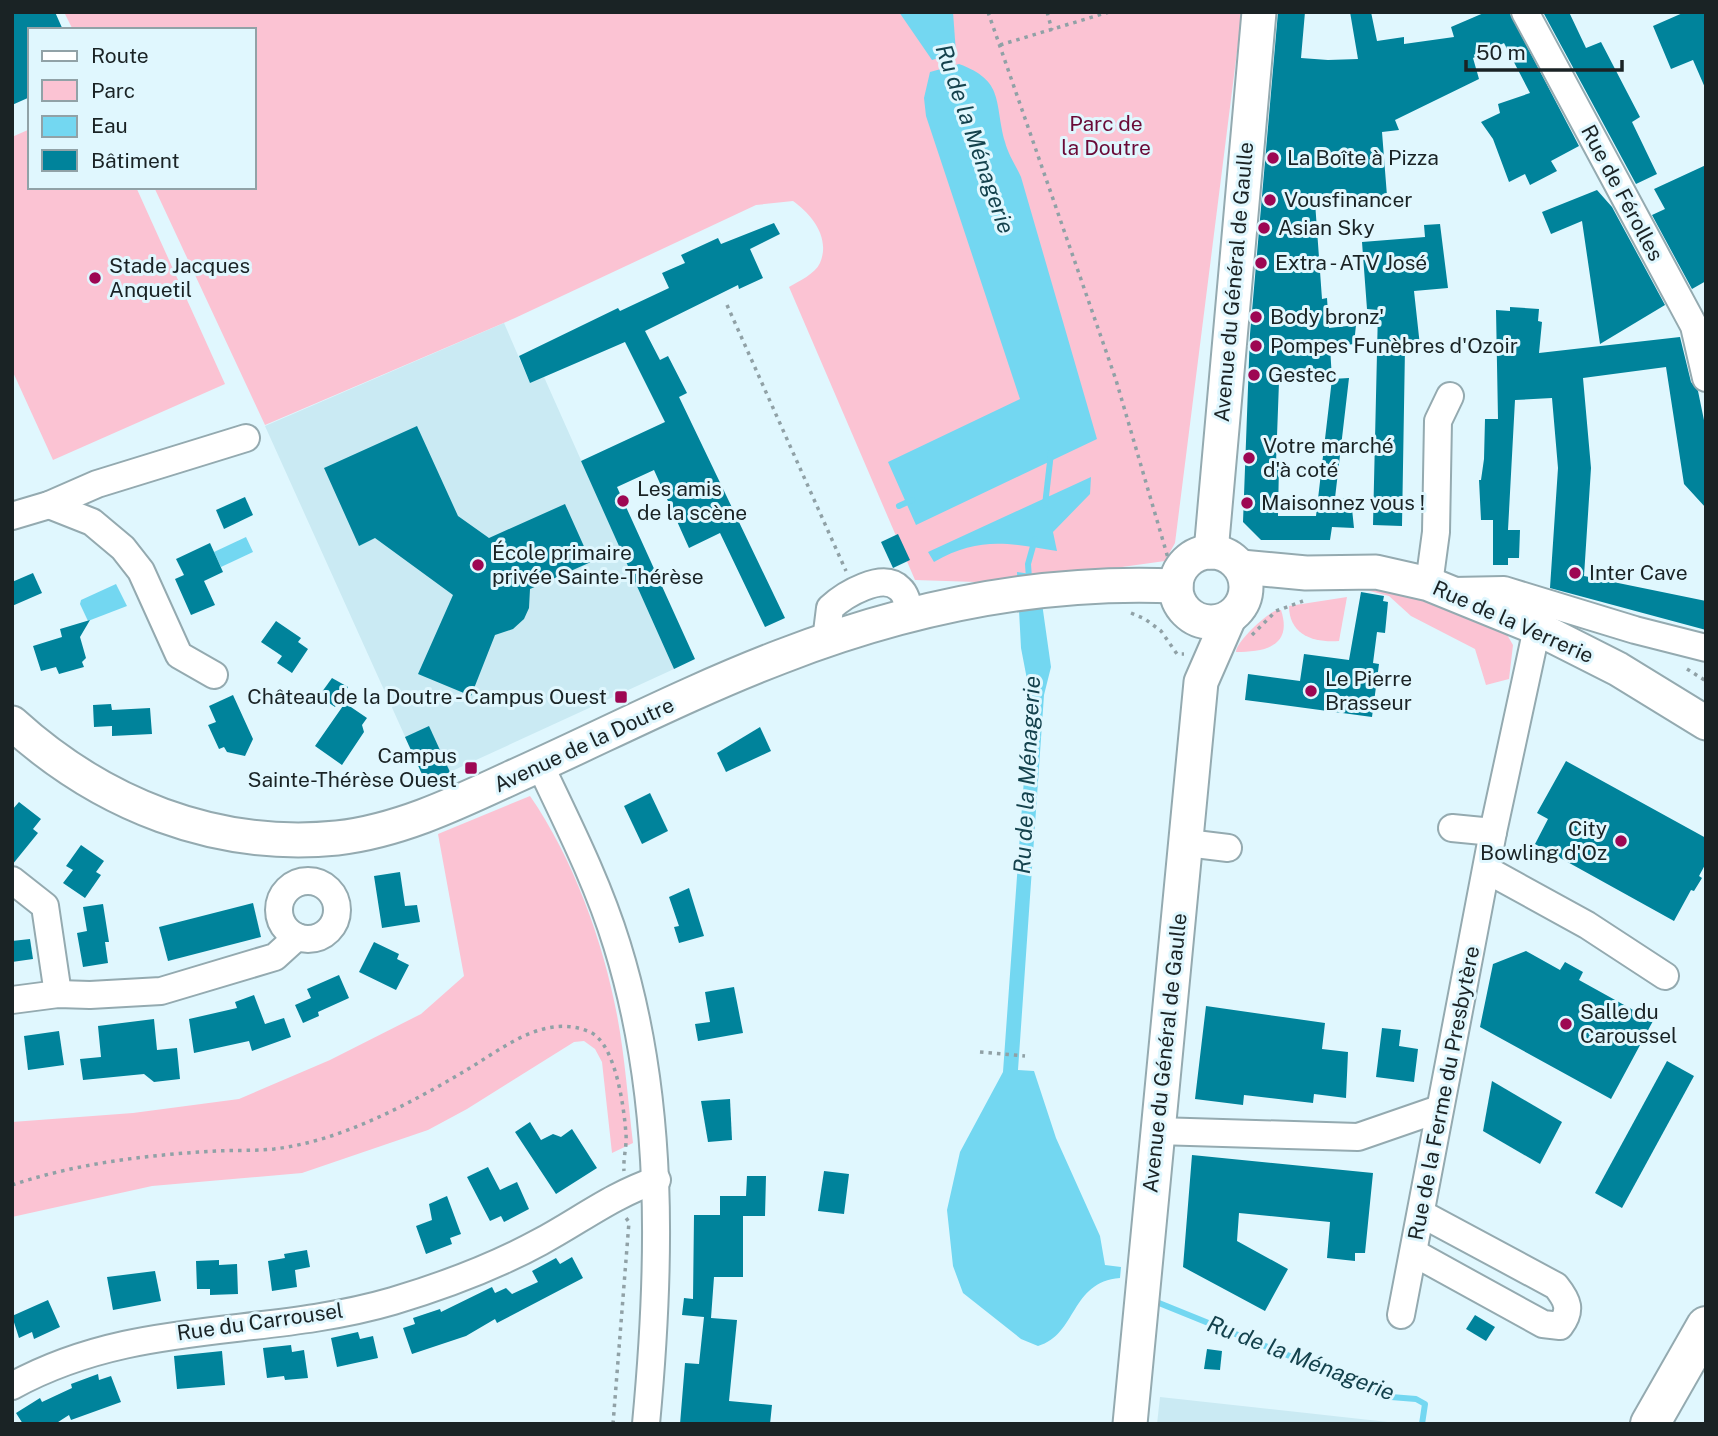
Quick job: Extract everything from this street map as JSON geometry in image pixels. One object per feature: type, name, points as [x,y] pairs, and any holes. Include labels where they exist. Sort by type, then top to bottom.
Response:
[{"type":"highway","points":[[1650,1424],[1706,1326]]},
{"type":"highway","points":[[1676,1424],[1706,1372]]},
{"type":"main road","name":"Avenue du Général de Gaulle","points":[[1211,552],[1237,234],[1259,12]]},
{"type":"main road","points":[[1211,552],[1223,554],[1241,567],[1247,590],[1240,619],[1208,623],[1174,587],[1184,565],[1192,558],[1211,552]]},
{"type":"main road","name":"Rue de la Verrerie","points":[[1241,567],[1306,573],[1376,572],[1439,587],[1536,628],[1618,669],[1706,723]]},
{"type":"main road","name":"Rue de la Verrerie","points":[[1240,619],[1306,573]]},
{"type":"main road","name":"Avenue de la Doutre","points":[[12,723],[73,772],[130,804],[192,826],[255,837],[338,838],[441,810],[736,676],[826,640],[910,615],[1056,588],[1096,585],[1174,587]]},
{"type":"main road","name":"Avenue du Général de Gaulle","points":[[1130,1424],[1201,681],[1174,587]]},
{"type":"main road","name":"Avenue du Général de Gaulle","points":[[1201,681],[1240,619]]},
{"type":"street","name":"Rue de Férolles","points":[[1525,12],[1694,326],[1706,378]]},
{"type":"street","points":[[1450,396],[1438,422],[1436,532],[1439,587],[1504,590],[1634,630],[1706,648]]},
{"type":"street","points":[[12,516],[49,505],[97,484],[246,438]]},
{"type":"street","points":[[92,522],[97,484]]},
{"type":"street","points":[[49,505],[92,522],[123,548],[141,571],[179,656],[214,675]]},
{"type":"street","points":[[826,640],[830,608],[855,591],[884,583],[898,586],[904,594],[910,615]]},
{"type":"street","name":"Rue de la Ferme du Presbytère","points":[[1401,1315],[1493,832],[1536,628]]},
{"type":"street","points":[[1618,669],[1634,630]]},
{"type":"street","points":[[540,765],[589,868],[617,946],[640,1045],[657,1180],[654,1336],[646,1424]]},
{"type":"street","points":[[1452,828],[1493,832]]},
{"type":"street","points":[[1187,843],[1228,848]]},
{"type":"street","points":[[1487,870],[1587,925],[1665,976]]},
{"type":"street","points":[[12,880],[45,906],[58,993]]},
{"type":"street","points":[[12,1000],[58,993],[124,994],[161,991],[193,984],[275,957],[297,937]]},
{"type":"street","points":[[1157,1131],[1358,1138],[1439,1110]]},
{"type":"street","name":"Rue du Carrousel","points":[[12,1386],[91,1352],[133,1340],[184,1332],[286,1323],[391,1301],[460,1278],[540,1242],[617,1196],[657,1180]]},
{"type":"street","points":[[1414,1253],[1543,1324],[1560,1326],[1568,1314],[1569,1307],[1556,1286],[1422,1214]]},
{"type":"path","points":[[988,12],[1116,380],[1174,587]]},
{"type":"path","points":[[1047,12],[1052,30]]},
{"type":"path","points":[[1000,46],[1109,12]]},
{"type":"path","points":[[727,305],[855,591]]},
{"type":"path","points":[[1240,619],[1283,609]]},
{"type":"path","points":[[12,1185],[57,1172],[113,1161],[274,1149],[324,1138],[413,1100],[536,1030],[568,1025],[591,1032],[601,1040],[615,1072],[626,1137],[622,1154],[624,1171],[610,1187],[629,1222],[613,1424]]},
{"type":"path","points":[[980,1052],[1025,1056]]},
{"type":"shaded area","name":"École primaire privée Sainte-Thérèse","points":[[504,323],[530,383],[544,377],[674,669],[426,783],[265,426]]},
{"type":"shaded area","points":[[1160,1397],[1388,1422],[1389,1424],[1157,1424]]},
{"type":"green space","name":"Parc de la Doutre","points":[[64,12],[1242,12],[1175,543],[1165,561],[1007,583],[915,580],[789,287],[814,271],[823,253],[817,227],[793,201],[756,205],[515,318],[265,425],[155,189],[256,189],[256,28],[72,28]]},
{"type":"green space","name":"Stade Jacques Anquetil","points":[[28,130],[28,189],[137,189],[225,384],[53,460],[12,370],[12,137]]},
{"type":"green space","points":[[1362,589],[1396,590],[1416,595],[1506,633],[1513,645],[1509,679],[1486,685],[1475,649],[1411,616],[1389,596]]},
{"type":"green space","points":[[1347,597],[1339,641],[1312,638],[1293,624],[1289,606]]},
{"type":"green space","points":[[1277,610],[1281,610],[1284,622],[1279,640],[1274,645],[1257,651],[1236,652],[1252,629]]},
{"type":"green space","points":[[530,796],[546,820],[573,873],[604,958],[620,1031],[633,1143],[612,1153],[602,1062],[595,1049],[584,1041],[574,1042],[467,1109],[428,1130],[302,1173],[152,1186],[12,1217],[12,1122],[133,1113],[239,1099],[330,1060],[421,1014],[464,976],[438,834]]},
{"type":"water","points":[[899,12],[953,12],[956,53],[932,60]]},
{"type":"water","points":[[959,64],[984,78],[995,94],[1005,142],[1021,177],[1097,439],[916,525],[888,462],[1020,399],[926,116],[924,98],[930,72]]},
{"type":"water","points":[[1091,477],[1090,494],[1053,532],[1057,551],[1008,544],[980,545],[965,548],[934,562],[928,552]]},
{"type":"water","points":[[246,537],[253,552],[221,567],[214,552]]},
{"type":"water","points":[[1017,572],[1038,575],[1051,667],[1044,695],[1018,1070],[1034,1071],[1056,1138],[1100,1236],[1105,1265],[1121,1267],[1120,1278],[1104,1282],[1092,1289],[1082,1298],[1060,1331],[1051,1340],[1038,1346],[1021,1339],[963,1293],[953,1266],[947,1210],[960,1152],[1003,1072],[1030,695],[1021,648]]},
{"type":"water","points":[[116,584],[127,606],[88,621],[80,604],[81,600]]},
{"type":"building","points":[[12,12],[55,12],[62,28],[28,28],[28,98],[12,105]]},
{"type":"building","points":[[1278,12],[1305,12],[1301,58],[1328,60],[1358,59],[1350,12],[1371,12],[1377,41],[1404,37],[1404,44],[1454,37],[1451,27],[1486,12],[1509,12],[1579,146],[1551,161],[1557,171],[1530,185],[1525,174],[1509,182],[1493,139],[1481,122],[1500,113],[1498,104],[1530,93],[1504,43],[1473,58],[1479,79],[1395,120],[1399,130],[1382,132],[1387,196],[1315,202],[1322,299],[1327,298],[1329,328],[1356,325],[1354,344],[1330,347],[1332,379],[1349,378],[1335,498],[1351,499],[1354,528],[1332,527],[1330,540],[1261,540],[1243,522],[1250,334]],"holes":[[[1332,379],[1316,516],[1278,516],[1279,464],[1276,463],[1279,382]]]},
{"type":"building","points":[[1543,12],[1569,12],[1586,48],[1601,42],[1640,117],[1632,122],[1657,174],[1636,184]]},
{"type":"building","points":[[1685,12],[1706,12],[1706,90],[1693,60],[1671,69],[1653,26]]},
{"type":"building","points":[[1706,165],[1706,281],[1692,289],[1652,215],[1665,209],[1654,189]]},
{"type":"building","points":[[1597,190],[1612,207],[1665,305],[1600,344],[1582,221],[1551,234],[1542,212]]},
{"type":"building","points":[[774,223],[780,234],[750,249],[763,278],[739,289],[738,285],[645,331],[660,360],[668,356],[687,393],[679,397],[785,618],[765,627],[720,533],[689,548],[654,470],[617,487],[695,659],[674,669],[581,461],[665,422],[625,342],[530,383],[519,356],[618,308],[620,311],[669,288],[662,273],[685,263],[681,255],[718,238],[721,244]]},
{"type":"building","points":[[1440,224],[1448,288],[1414,291],[1420,346],[1405,348],[1402,526],[1373,525],[1378,310],[1367,309],[1362,242],[1425,237],[1424,225]]},
{"type":"building","points":[[1510,307],[1539,309],[1538,321],[1542,322],[1539,353],[1680,337],[1691,382],[1698,391],[1706,430],[1706,508],[1684,484],[1666,367],[1583,378],[1591,468],[1584,576],[1706,601],[1706,630],[1550,588],[1558,468],[1552,398],[1515,400],[1508,530],[1520,530],[1519,558],[1508,558],[1508,565],[1493,565],[1493,520],[1481,520],[1479,480],[1484,459],[1485,419],[1498,419],[1496,310],[1510,311]]},
{"type":"building","points":[[417,426],[458,516],[489,538],[565,504],[591,562],[530,589],[529,608],[524,619],[513,629],[495,635],[471,696],[418,674],[453,595],[375,538],[359,546],[324,468]]},
{"type":"building","points":[[245,497],[253,515],[224,529],[216,510]]},
{"type":"building","points":[[898,534],[910,560],[893,568],[881,542]]},
{"type":"building","points":[[210,543],[223,572],[204,581],[215,605],[191,615],[175,579],[184,575],[176,559]]},
{"type":"building","points":[[33,573],[42,593],[12,606],[12,582]]},
{"type":"building","name":"Le Pierre Brasseur","points":[[1361,592],[1384,596],[1383,601],[1388,602],[1385,633],[1377,632],[1373,663],[1379,664],[1372,717],[1245,700],[1248,674],[1300,681],[1304,654],[1349,660]]},
{"type":"building","points":[[90,620],[80,637],[86,658],[82,662],[84,667],[59,674],[56,667],[41,671],[33,646],[62,637],[60,629]]},
{"type":"building","points":[[276,621],[301,638],[298,642],[308,649],[292,673],[277,663],[282,656],[261,642]]},
{"type":"building","points":[[332,678],[348,687],[335,707],[319,696]]},
{"type":"building","points":[[233,695],[253,739],[245,756],[227,752],[224,747],[219,749],[208,725],[216,722],[209,706]]},
{"type":"building","points":[[345,703],[367,718],[362,725],[364,732],[342,765],[315,746]]},
{"type":"building","points":[[111,704],[112,710],[150,708],[152,734],[112,736],[112,726],[94,727],[93,705]]},
{"type":"building","points":[[429,726],[450,772],[426,783],[405,737]]},
{"type":"building","points":[[760,727],[771,751],[726,772],[717,753]]},
{"type":"building","name":"City Bowling d'Oz","points":[[1566,761],[1706,838],[1706,863],[1699,876],[1702,878],[1694,891],[1691,890],[1674,921],[1535,844],[1548,819],[1537,813]]},
{"type":"building","points":[[650,793],[668,831],[642,844],[624,806]]},
{"type":"building","points":[[19,802],[41,819],[33,829],[38,833],[12,865],[12,810]]},
{"type":"building","points":[[81,845],[104,861],[96,872],[101,875],[85,898],[63,883],[73,870],[66,866]]},
{"type":"building","points":[[400,872],[405,906],[417,905],[420,922],[382,928],[374,876]]},
{"type":"building","points":[[689,888],[704,936],[679,943],[674,927],[679,926],[669,897]]},
{"type":"building","points":[[253,903],[261,937],[168,961],[159,927]]},
{"type":"building","points":[[103,904],[109,942],[105,942],[108,963],[83,967],[77,933],[87,931],[83,907]]},
{"type":"building","points":[[30,939],[33,959],[12,962],[12,941]]},
{"type":"building","points":[[374,942],[399,954],[397,959],[409,965],[396,990],[359,972]]},
{"type":"building","name":"Salle du Caroussel","points":[[1526,951],[1560,970],[1565,962],[1583,972],[1579,980],[1653,1021],[1611,1099],[1480,1027],[1493,964]]},
{"type":"building","points":[[339,975],[349,998],[318,1012],[319,1016],[303,1023],[295,1005],[311,998],[307,989]]},
{"type":"building","points":[[734,987],[743,1033],[698,1041],[695,1024],[710,1022],[705,992]]},
{"type":"building","points":[[254,995],[265,1024],[284,1018],[291,1037],[252,1051],[249,1041],[194,1053],[189,1019],[237,1008],[235,1002]]},
{"type":"building","points":[[1206,1006],[1325,1023],[1322,1049],[1348,1052],[1346,1098],[1314,1094],[1313,1103],[1244,1095],[1243,1105],[1195,1099]]},
{"type":"building","points":[[154,1019],[157,1050],[177,1048],[180,1079],[154,1082],[144,1074],[83,1080],[80,1059],[101,1057],[98,1026]]},
{"type":"building","points":[[1382,1028],[1401,1030],[1399,1046],[1418,1049],[1414,1082],[1376,1077]]},
{"type":"building","points":[[59,1031],[64,1065],[28,1070],[24,1036]]},
{"type":"building","points":[[1667,1061],[1694,1076],[1622,1208],[1595,1193]]},
{"type":"building","points":[[1492,1081],[1562,1122],[1540,1164],[1483,1131]]},
{"type":"building","points":[[730,1099],[732,1140],[708,1142],[701,1101]]},
{"type":"building","points":[[530,1122],[541,1140],[553,1134],[561,1137],[572,1129],[597,1168],[556,1194],[515,1132]]},
{"type":"building","points":[[1192,1155],[1373,1173],[1365,1253],[1355,1253],[1355,1261],[1327,1258],[1330,1222],[1239,1213],[1237,1241],[1288,1269],[1265,1311],[1183,1267]]},
{"type":"building","points":[[488,1167],[500,1190],[517,1182],[529,1209],[504,1222],[501,1216],[490,1221],[467,1177]]},
{"type":"building","points":[[824,1171],[849,1174],[844,1214],[818,1211]]},
{"type":"building","points":[[747,1176],[766,1176],[765,1216],[743,1216],[743,1277],[714,1277],[711,1318],[737,1320],[729,1401],[772,1405],[770,1424],[680,1424],[685,1363],[699,1364],[704,1317],[682,1315],[684,1298],[693,1299],[694,1215],[720,1215],[720,1196],[746,1196]]},
{"type":"building","points":[[447,1196],[461,1234],[450,1238],[452,1244],[426,1254],[416,1226],[432,1220],[429,1204]]},
{"type":"building","points":[[307,1250],[310,1267],[295,1270],[297,1287],[272,1291],[268,1261],[285,1258],[284,1254]]},
{"type":"building","points":[[572,1257],[583,1278],[497,1323],[495,1319],[466,1336],[412,1354],[403,1328],[415,1324],[413,1318],[440,1309],[441,1312],[492,1287],[495,1293],[506,1288],[512,1294],[538,1282],[532,1271],[556,1258],[560,1264]]},
{"type":"building","points":[[219,1260],[219,1265],[237,1264],[238,1294],[210,1295],[210,1289],[197,1289],[196,1261]]},
{"type":"building","points":[[155,1271],[161,1301],[113,1310],[107,1277]]},
{"type":"building","points":[[48,1300],[60,1327],[34,1339],[32,1332],[19,1338],[12,1316]]},
{"type":"building","points":[[1475,1315],[1495,1327],[1486,1341],[1466,1329]]},
{"type":"building","points":[[358,1332],[360,1339],[373,1336],[378,1358],[337,1367],[331,1338]]},
{"type":"building","points":[[291,1345],[292,1352],[304,1350],[308,1378],[267,1378],[263,1348]]},
{"type":"building","points":[[1207,1349],[1222,1351],[1220,1370],[1204,1369]]},
{"type":"building","points":[[222,1351],[225,1385],[177,1389],[174,1356]]},
{"type":"building","points":[[98,1374],[99,1380],[111,1376],[121,1402],[71,1420],[69,1415],[55,1424],[23,1424],[16,1413],[40,1398],[42,1402],[72,1388],[71,1384]]},
{"type":"waterway","name":"Ru de la Ménagerie","points":[[944,50],[953,73]]},
{"type":"waterway","name":"Ru de la Ménagerie","points":[[1045,505],[1051,453]]},
{"type":"waterway","points":[[899,506],[912,500]]},
{"type":"waterway","name":"Ru de la Ménagerie","points":[[1029,579],[1028,564],[1035,539]]},
{"type":"waterway","name":"Ru de la Ménagerie","points":[[1159,1303],[1391,1397],[1416,1399],[1425,1404],[1422,1424]]},
{"type":"place","name":"La Boîte à Pizza","points":[[1273,158]]},
{"type":"place","name":"Vousfinancer","points":[[1270,200]]},
{"type":"place","name":"Asian Sky","points":[[1264,228]]},
{"type":"place","name":"Extra - ATV José","points":[[1261,263]]},
{"type":"place","name":"Stade Jacques Anquetil","points":[[95,278]]},
{"type":"place","name":"Body bronz'","points":[[1256,317]]},
{"type":"place","name":"Pompes Funèbres d'Ozoir","points":[[1256,346]]},
{"type":"place","name":"Gestec","points":[[1254,375]]},
{"type":"place","name":"Votre marché d'à coté","points":[[1249,458]]},
{"type":"place","name":"Les amis de la scène","points":[[623,501]]},
{"type":"place","name":"Maisonnez vous !","points":[[1247,503]]},
{"type":"place","name":"École primaire privée Sainte-Thérèse","points":[[478,565]]},
{"type":"place","name":"Inter Cave","points":[[1575,573]]},
{"type":"place","name":"Le Pierre Brasseur","points":[[1311,691]]},
{"type":"place","name":"Château de la Doutre - Campus Ouest","points":[[621,697]]},
{"type":"place","name":"Campus Sainte-Thérèse Ouest","points":[[471,768]]},
{"type":"place","name":"City Bowling d'Oz","points":[[1621,841]]},
{"type":"place","name":"Salle du Caroussel","points":[[1566,1024]]}]
